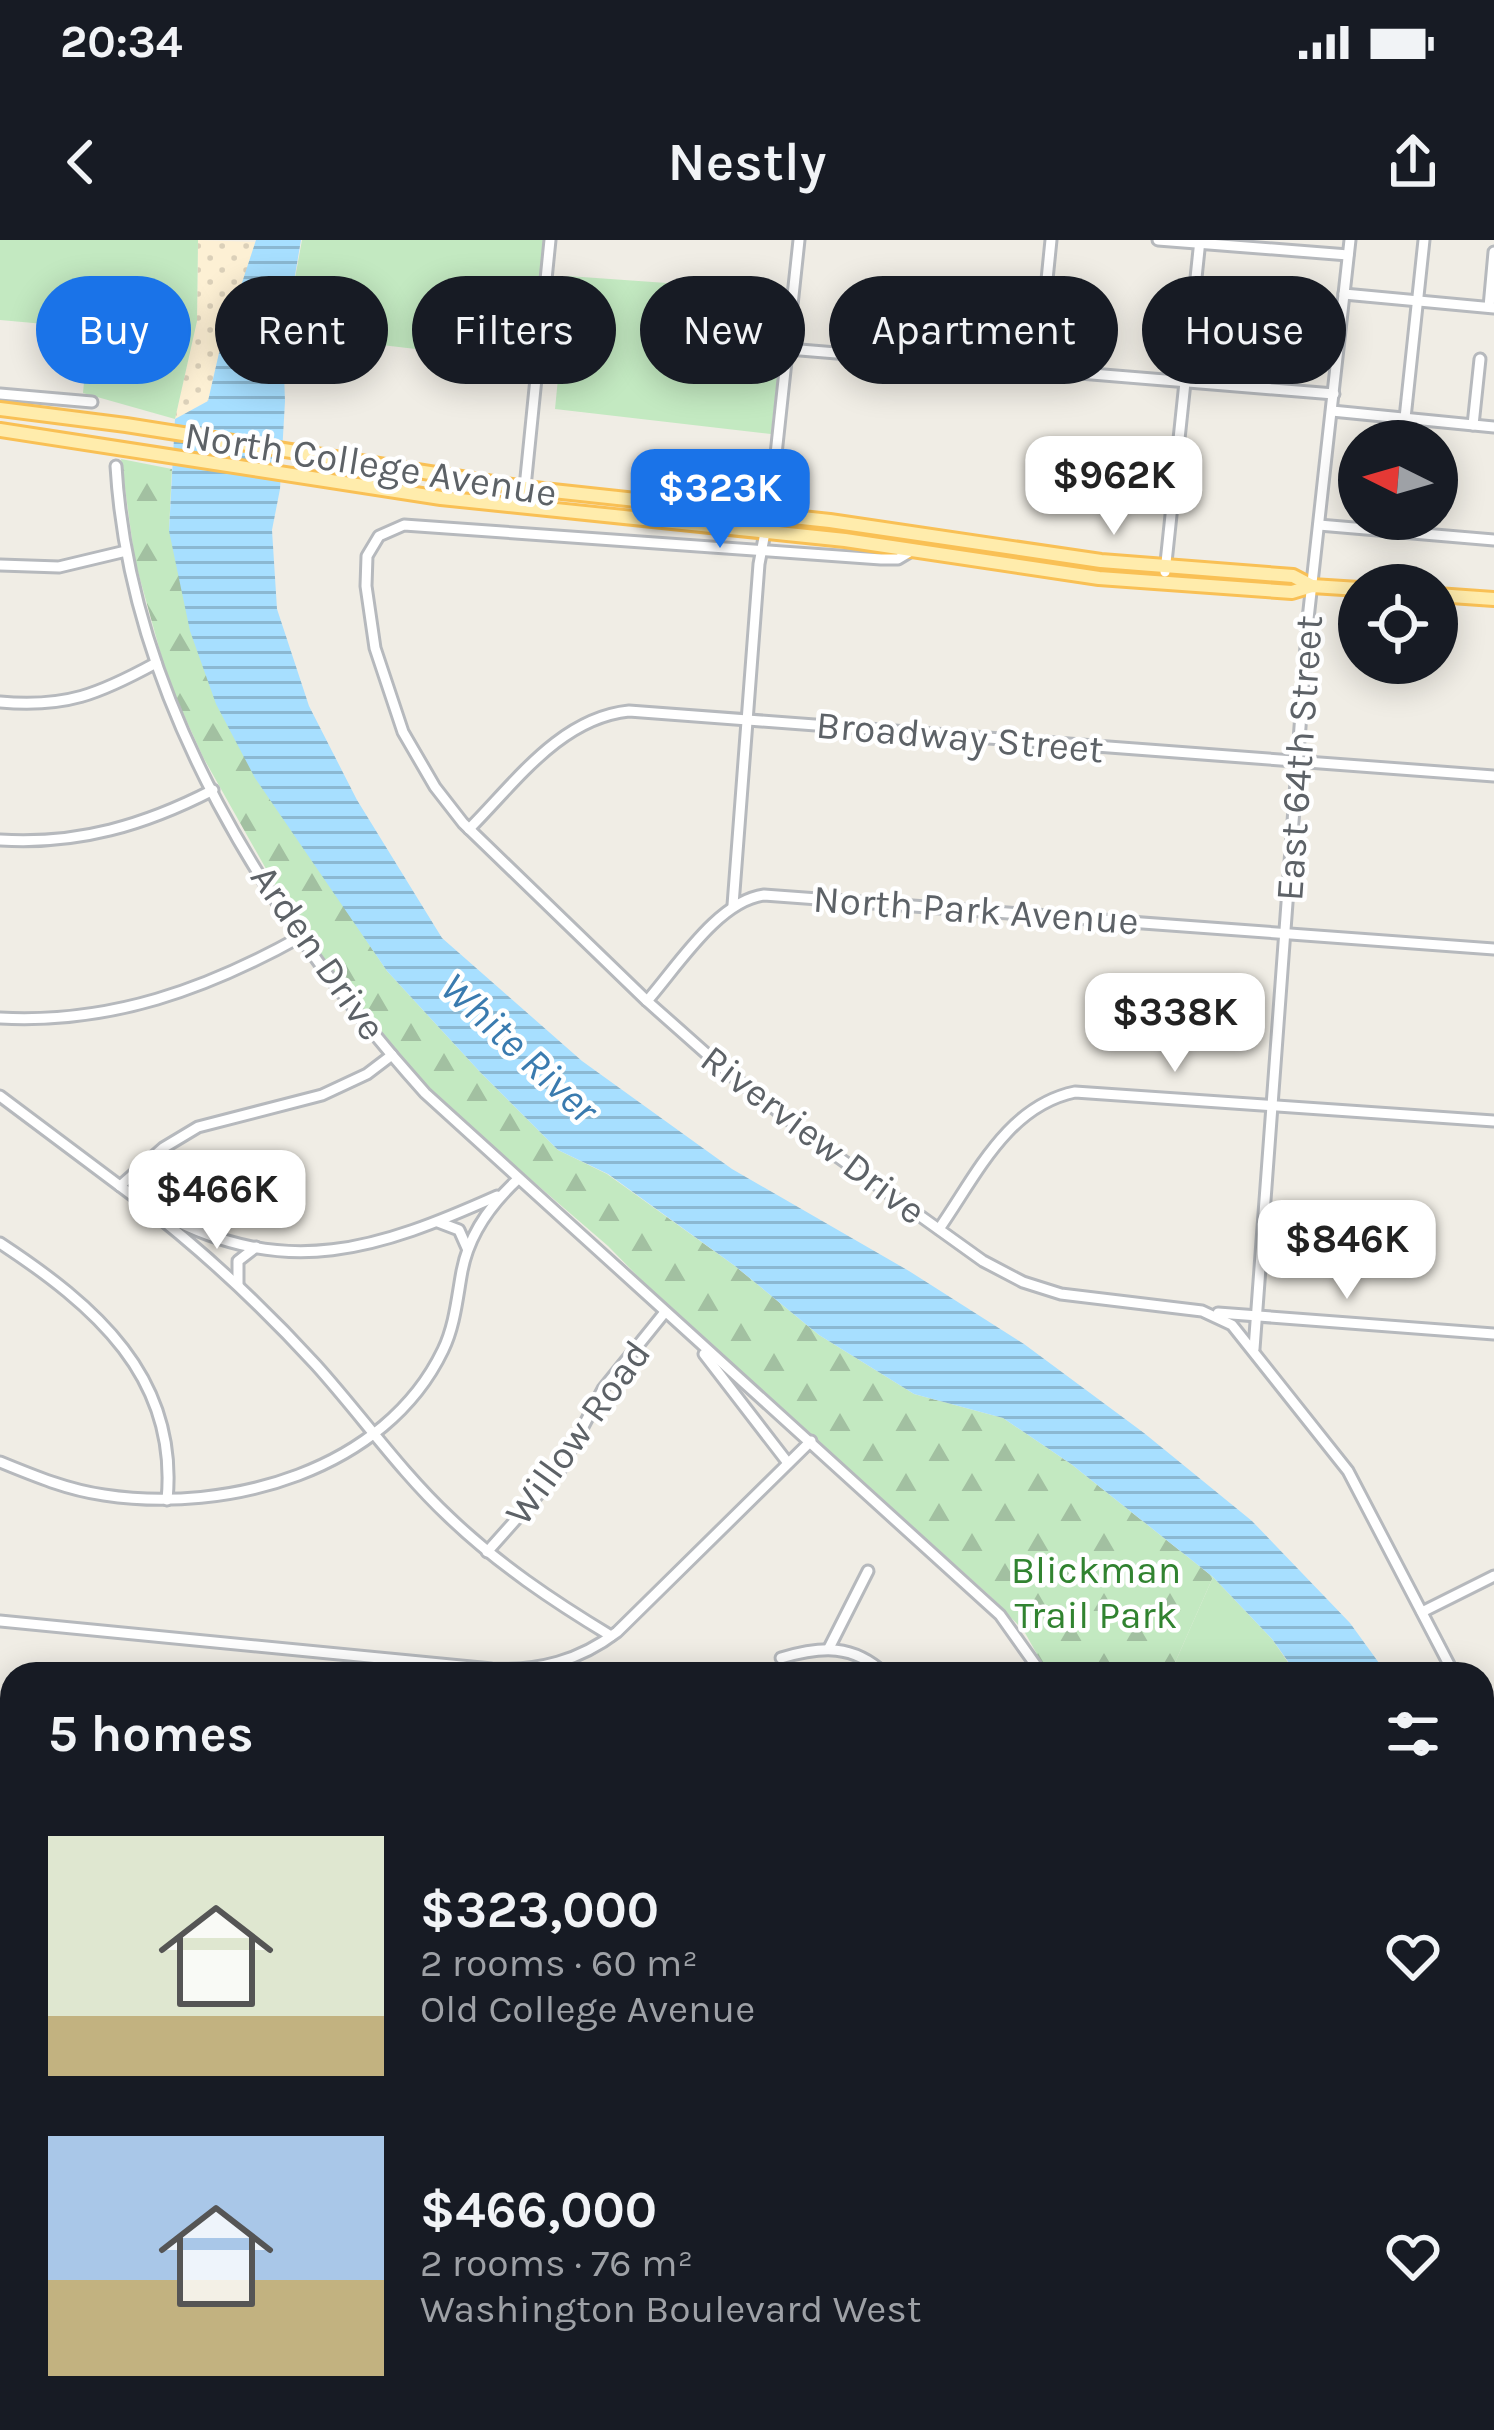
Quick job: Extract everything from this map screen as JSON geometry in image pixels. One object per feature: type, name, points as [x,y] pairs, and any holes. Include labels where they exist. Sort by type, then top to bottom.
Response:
[{"type":"main road","name":"North College Avenue","points":[[0,409],[525,488],[768,514],[1058,556],[1293,576],[1312,586]]},
{"type":"main road","name":"North College Avenue","points":[[0,430],[329,481],[913,550],[1079,576],[1292,592],[1312,586],[1338,588]]},
{"type":"main road","points":[[1458,596],[1494,599]]},
{"type":"street","points":[[523,507],[550,240]]},
{"type":"street","points":[[795,276],[799,240]]},
{"type":"street","points":[[1047,276],[1051,240]]},
{"type":"street","points":[[1158,240],[1348,255]]},
{"type":"street","name":"East 64th Street","points":[[1346,276],[1350,240]]},
{"type":"street","points":[[1405,418],[1424,240]]},
{"type":"street","points":[[1196,276],[1200,242]]},
{"type":"street","points":[[1346,294],[1491,308],[1494,251]]},
{"type":"street","points":[[1473,425],[1480,359]]},
{"type":"street","points":[[647,1001],[733,905],[761,550],[784,384]]},
{"type":"street","points":[[1164,584],[1184,384]]},
{"type":"street","points":[[1219,384],[1334,394]]},
{"type":"street","name":"East 64th Street","points":[[1254,1349],[1312,586],[1335,384]]},
{"type":"street","points":[[0,394],[92,402]]},
{"type":"street","points":[[1332,411],[1494,428]]},
{"type":"street","name":"Arden Drive","points":[[116,466],[126,551],[156,663],[213,790],[302,936],[392,1055],[424,1093],[1000,1615],[1033,1662]]},
{"type":"street","points":[[1318,525],[1494,540]]},
{"type":"street","name":"Riverview Drive","points":[[761,550],[411,526],[391,529],[374,541],[366,568],[371,630],[393,708],[420,764],[469,829],[727,1072],[802,1131],[1002,1272],[1053,1292],[1195,1310],[1227,1321],[1348,1471],[1448,1662]]},
{"type":"street","points":[[761,550],[898,559],[913,550]]},
{"type":"street","points":[[0,565],[59,567],[126,551]]},
{"type":"street","points":[[0,702],[74,700],[104,691],[156,663]]},
{"type":"street","name":"Broadway Street","points":[[469,829],[552,746],[591,720],[636,711],[1494,776]]},
{"type":"street","points":[[0,840],[53,841],[124,828],[166,814],[213,790]]},
{"type":"street","name":"North Park Avenue","points":[[733,905],[771,895],[1494,949]]},
{"type":"street","points":[[0,1018],[56,1018],[135,1007],[226,976],[302,936]]},
{"type":"street","points":[[120,1186],[163,1148],[198,1127],[322,1095],[368,1074],[392,1055]]},
{"type":"street","points":[[939,1228],[1007,1130],[1050,1099],[1088,1091],[1494,1121]]},
{"type":"street","points":[[0,1096],[120,1186],[238,1285],[318,1367],[447,1516],[553,1601],[611,1636]]},
{"type":"street","points":[[0,1462],[80,1491],[167,1500],[232,1493],[278,1482],[327,1462],[373,1435],[419,1390],[444,1348],[467,1250],[483,1218],[518,1179]]},
{"type":"street","points":[[141,1203],[190,1228],[256,1247],[306,1251],[400,1238],[502,1194]]},
{"type":"street","points":[[438,1222],[459,1230],[467,1250]]},
{"type":"street","points":[[0,1243],[74,1298],[133,1360],[164,1426],[167,1500]]},
{"type":"street","points":[[238,1285],[238,1261],[256,1247]]},
{"type":"street","points":[[1195,1310],[1494,1334]]},
{"type":"street","name":"Willow Road","points":[[488,1552],[560,1470],[603,1389],[665,1312]]},
{"type":"street","name":"Arden Drive","points":[[689,1335],[788,1463]]},
{"type":"street","points":[[561,1662],[611,1636],[811,1441]]},
{"type":"street","points":[[829,1648],[868,1570]]},
{"type":"street","points":[[1422,1612],[1494,1576]]},
{"type":"street","points":[[0,1621],[433,1662]]},
{"type":"street","points":[[781,1658],[829,1648],[860,1654],[870,1662]]},
{"type":"green space","points":[[0,240],[198,240],[197,321],[191,348],[191,276],[36,276],[36,323],[0,320]]},
{"type":"green space","points":[[302,240],[544,240],[540,276],[412,276],[412,349],[388,346],[388,276],[295,276]]},
{"type":"green space","points":[[616,279],[640,281],[640,384],[776,384],[771,434],[555,409],[557,384],[616,384]]},
{"type":"green space","points":[[84,384],[183,384],[175,419],[83,393]]},
{"type":"green space","name":"Blickman Trail Park","points":[[121,459],[172,469],[169,531],[338,898],[387,971],[558,1150],[607,1174],[735,1266],[819,1335],[914,1394],[1003,1418],[1071,1464],[1213,1577],[1175,1662],[1041,1662],[1024,1631],[990,1596],[407,1066],[361,1011],[288,908],[203,757],[168,680],[135,561]]},
{"type":"green space","points":[[1213,1577],[1288,1662],[1175,1662]]},
{"type":"sand","points":[[198,240],[256,242],[245,276],[215,276],[215,370],[208,401],[175,419],[183,384],[191,384]]},
{"type":"water","points":[[256,240],[301,240],[295,276],[244,276]]},
{"type":"water","name":"White River","points":[[215,370],[215,384],[284,384],[280,489],[272,530],[277,609],[309,706],[357,800],[442,938],[582,1061],[732,1169],[1024,1344],[1144,1433],[1252,1521],[1350,1623],[1378,1662],[1288,1662],[1213,1577],[1071,1464],[1003,1418],[914,1394],[819,1335],[735,1266],[608,1174],[558,1150],[480,1072],[387,971],[255,778],[216,704],[190,631],[169,531],[175,419],[208,401]]}]
